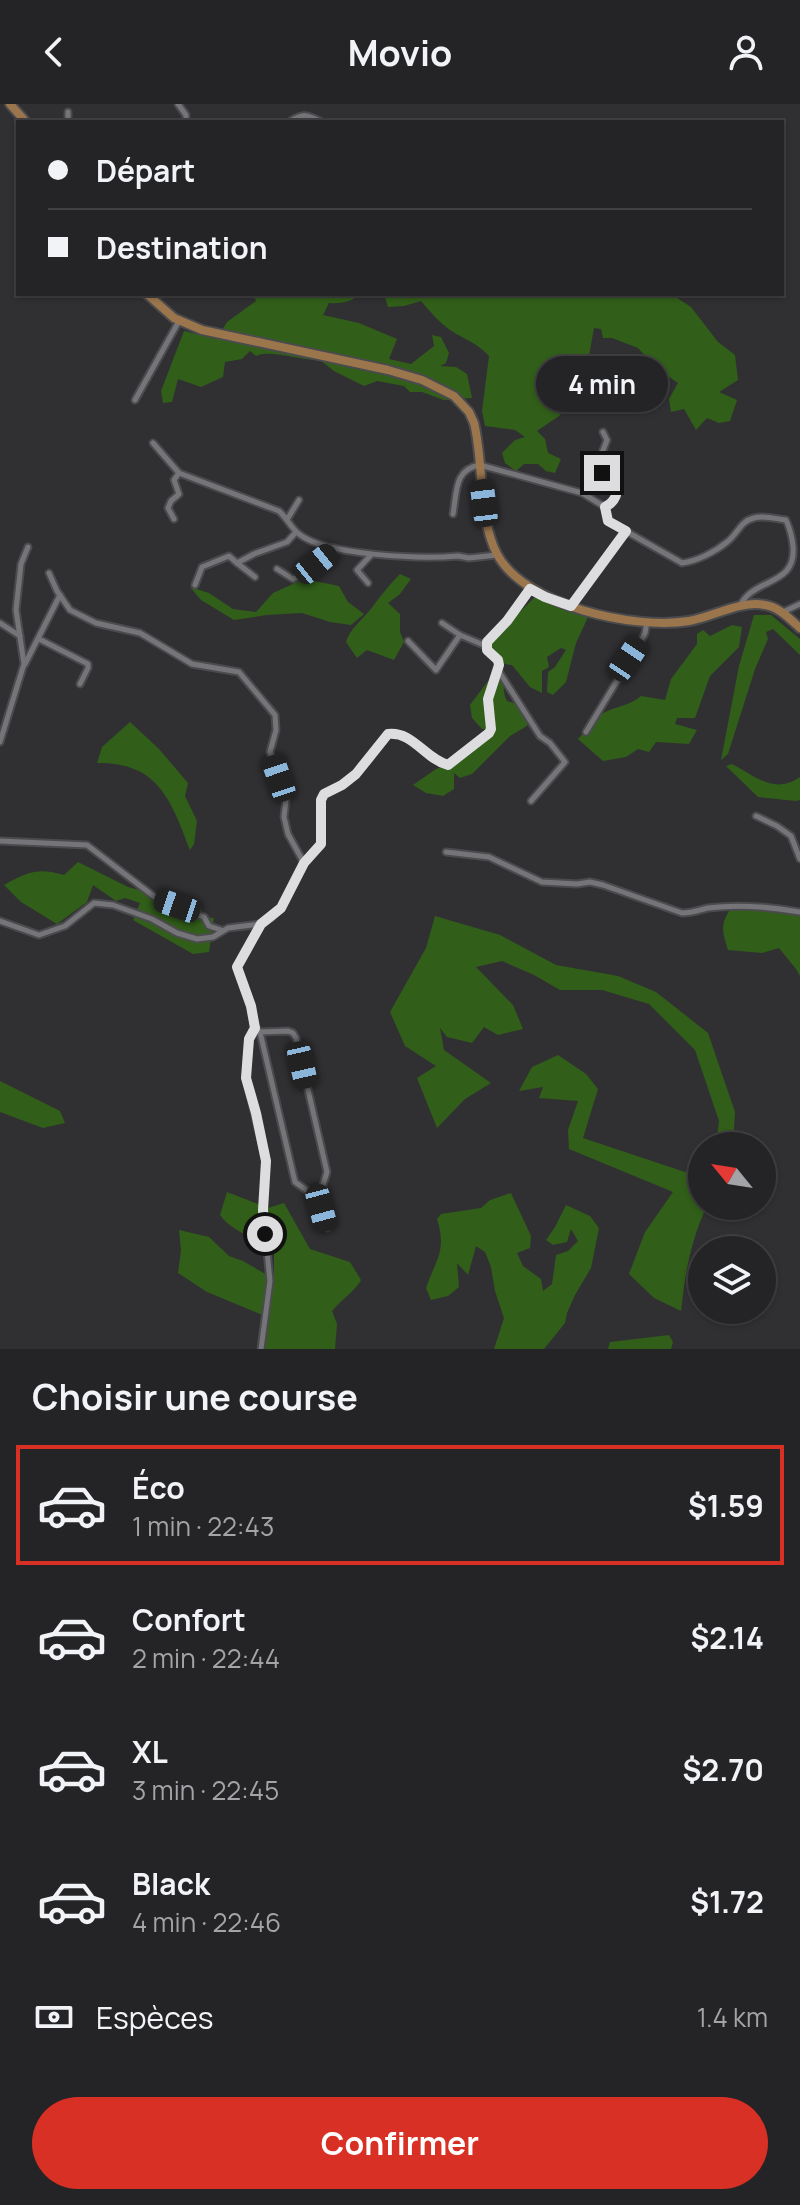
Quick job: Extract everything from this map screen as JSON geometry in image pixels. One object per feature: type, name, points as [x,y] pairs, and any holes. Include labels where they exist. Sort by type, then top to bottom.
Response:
[{"type":"main road","points":[[149,296],[179,321],[202,330],[388,370],[433,384],[454,396],[469,412],[477,435],[488,523],[497,555],[514,576],[545,597],[593,613],[663,623],[691,621],[740,607],[766,605],[781,612],[800,628]]},
{"type":"street","points":[[178,104],[186,119]]},
{"type":"street","points":[[68,112],[68,120]]},
{"type":"street","points":[[292,120],[299,115],[318,120]]},
{"type":"street","points":[[135,400],[179,321]]},
{"type":"street","points":[[603,432],[607,440],[597,466],[602,473],[613,473],[618,481],[612,504],[605,507]]},
{"type":"street","points":[[153,443],[179,473],[279,511],[305,538],[372,555],[469,558],[497,555]]},
{"type":"street","points":[[453,514],[461,475],[468,467],[480,465],[582,493],[605,507],[608,521],[682,563],[692,562],[728,541],[743,522],[752,518],[786,520],[791,531],[792,565],[778,579],[753,591],[740,607]]},
{"type":"street","points":[[174,519],[168,508],[179,494],[174,480],[179,473]]},
{"type":"street","points":[[288,518],[299,500]]},
{"type":"street","points":[[571,606],[626,531]]},
{"type":"street","points":[[237,563],[287,542],[296,532]]},
{"type":"street","points":[[24,664],[16,610],[21,564],[28,547]]},
{"type":"street","points":[[277,569],[293,579],[301,576],[334,547]]},
{"type":"street","points":[[368,583],[357,570],[372,555]]},
{"type":"street","points":[[195,585],[202,567],[229,556],[255,577]]},
{"type":"street","points":[[49,573],[70,610],[96,623],[140,633],[192,664],[239,672],[275,715],[276,730],[270,752],[286,799],[284,817],[288,834],[304,863]]},
{"type":"street","points":[[486,646],[530,589]]},
{"type":"street","points":[[0,742],[24,664],[60,595]]},
{"type":"street","points":[[781,612],[800,604]]},
{"type":"street","points":[[586,732],[640,643],[647,622]]},
{"type":"street","points":[[0,623],[21,637]]},
{"type":"street","points":[[327,1228],[316,1197],[295,1182],[258,1030],[237,967],[261,924],[281,908],[304,863],[321,844],[321,800],[324,794],[356,774],[388,734],[406,736],[448,765],[489,733],[492,725],[488,699],[498,660],[486,646],[442,623]]},
{"type":"street","points":[[408,641],[436,670],[460,635]]},
{"type":"street","points":[[39,639],[88,664],[80,684]]},
{"type":"street","points":[[498,669],[540,736],[565,762],[531,801]]},
{"type":"street","points":[[756,816],[791,836],[800,859]]},
{"type":"street","points":[[0,841],[87,845],[160,901],[204,917],[209,926],[222,930]]},
{"type":"street","points":[[446,852],[489,857],[542,882],[603,885],[682,913],[708,908],[772,907],[800,912]]},
{"type":"street","points":[[0,921],[39,935],[65,926],[94,903],[113,905],[197,939],[213,937],[222,930],[261,924]]},
{"type":"street","points":[[261,1349],[270,1281],[263,1210],[266,1161],[246,1078],[249,1039],[258,1030],[288,1031],[296,1038],[327,1172],[316,1197]]},
{"type":"green space","points":[[254,296],[357,296],[346,302],[329,303],[323,315],[359,323],[397,339],[389,359],[411,364],[434,346],[432,335],[441,337],[449,353],[446,363],[440,366],[456,367],[467,374],[472,398],[444,400],[422,392],[410,392],[404,386],[377,381],[364,386],[320,360],[270,354],[256,356],[250,351],[242,359],[225,362],[223,377],[201,387],[178,379],[172,402],[163,403],[161,391],[184,331],[217,339],[227,322],[256,301]]},
{"type":"green space","points":[[385,296],[674,296],[691,307],[718,342],[735,355],[738,380],[719,392],[737,400],[730,421],[719,423],[707,418],[696,430],[684,409],[671,412],[669,399],[678,383],[655,367],[638,348],[612,338],[603,338],[601,329],[594,328],[585,378],[559,416],[537,431],[545,439],[548,453],[561,459],[555,473],[546,471],[538,464],[524,464],[516,471],[505,463],[502,453],[515,440],[525,437],[515,430],[485,426],[482,411],[489,356],[446,327],[421,301],[388,307]]},
{"type":"green space","points":[[400,574],[411,579],[400,594],[388,603],[400,614],[400,632],[404,642],[394,660],[367,650],[357,658],[346,642],[348,637]]},
{"type":"green space","points":[[304,579],[339,586],[348,602],[364,614],[351,625],[302,613],[234,620],[201,600],[190,587],[209,593],[233,609],[256,612],[273,593]]},
{"type":"green space","points":[[535,597],[588,617],[576,643],[566,682],[553,695],[547,692],[548,672],[566,650],[561,648],[547,657],[549,667],[542,671],[542,693],[530,687],[512,665],[505,664],[488,643]]},
{"type":"green space","points":[[754,615],[771,615],[800,639],[800,655],[773,629],[766,632],[768,639],[755,669],[728,754],[721,760],[739,666]]},
{"type":"green space","points":[[732,625],[742,627],[739,647],[710,676],[695,718],[677,718],[675,724],[697,730],[689,744],[656,742],[649,752],[638,749],[626,757],[603,761],[578,739],[605,712],[641,696],[665,700],[671,679],[697,644],[697,634],[703,630],[710,636]]},
{"type":"green space","points":[[502,674],[507,701],[517,704],[530,715],[527,726],[510,736],[472,774],[460,778],[454,773],[454,789],[443,796],[426,793],[413,785],[449,764],[492,730],[482,729],[472,718],[470,705],[488,681]]},
{"type":"green space","points":[[130,722],[159,749],[188,783],[185,796],[197,821],[194,844],[190,850],[176,815],[159,787],[135,769],[97,763],[102,747]]},
{"type":"green space","points":[[732,764],[773,784],[791,782],[800,777],[800,800],[758,797],[726,766]]},
{"type":"green space","points":[[78,862],[128,887],[200,906],[204,917],[214,918],[209,952],[193,954],[133,920],[140,903],[125,898],[116,901],[93,885],[87,902],[57,924],[21,902],[4,885],[33,872],[64,875]]},
{"type":"green space","points":[[731,908],[800,912],[800,976],[779,948],[762,953],[728,950],[723,928]]},
{"type":"green space","points":[[435,916],[500,935],[556,965],[618,976],[656,992],[708,1033],[735,1112],[734,1132],[718,1132],[719,1121],[695,1050],[649,1004],[602,990],[560,990],[502,961],[476,967],[513,1005],[523,1029],[498,1035],[484,1027],[472,1043],[447,1037],[440,1028],[444,1050],[491,1083],[465,1099],[437,1128],[417,1078],[436,1066],[405,1046],[390,1012],[426,948]]},
{"type":"green space","points":[[558,1055],[586,1074],[598,1089],[583,1138],[685,1172],[688,1170],[688,1220],[701,1220],[696,1236],[688,1236],[688,1266],[681,1311],[654,1298],[629,1274],[645,1232],[673,1192],[569,1149],[568,1130],[578,1101],[539,1098],[543,1087],[519,1091],[532,1067]]},
{"type":"green space","points":[[0,1081],[60,1111],[65,1123],[43,1128],[0,1112]]},
{"type":"green space","points":[[227,1192],[268,1208],[284,1203],[310,1249],[350,1262],[361,1280],[332,1311],[337,1324],[335,1349],[266,1349],[265,1316],[207,1292],[178,1273],[181,1250],[179,1230],[209,1237],[229,1256],[274,1279],[274,1254],[231,1226],[220,1215]]},
{"type":"green space","points":[[511,1193],[531,1236],[530,1248],[517,1253],[523,1266],[541,1279],[543,1291],[552,1284],[556,1255],[568,1251],[578,1241],[571,1229],[567,1242],[553,1245],[546,1240],[566,1205],[590,1216],[599,1228],[591,1268],[575,1295],[565,1323],[544,1349],[494,1349],[504,1318],[491,1267],[485,1252],[476,1246],[468,1275],[457,1263],[459,1287],[448,1296],[431,1300],[426,1288],[441,1247],[437,1219],[441,1214],[481,1208],[490,1200]]},
{"type":"green space","points":[[669,1335],[673,1342],[671,1349],[608,1349],[610,1342]]},
{"type":"route","points":[[265,1234],[266,1161],[246,1078],[249,1039],[255,1028],[237,967],[261,924],[281,908],[304,863],[321,844],[321,800],[324,794],[356,774],[388,734],[406,736],[448,765],[489,733],[492,725],[488,699],[499,665],[487,650],[487,642],[530,589],[571,606],[626,531],[608,521],[605,507],[612,504],[618,481],[613,473],[602,473]]}]
